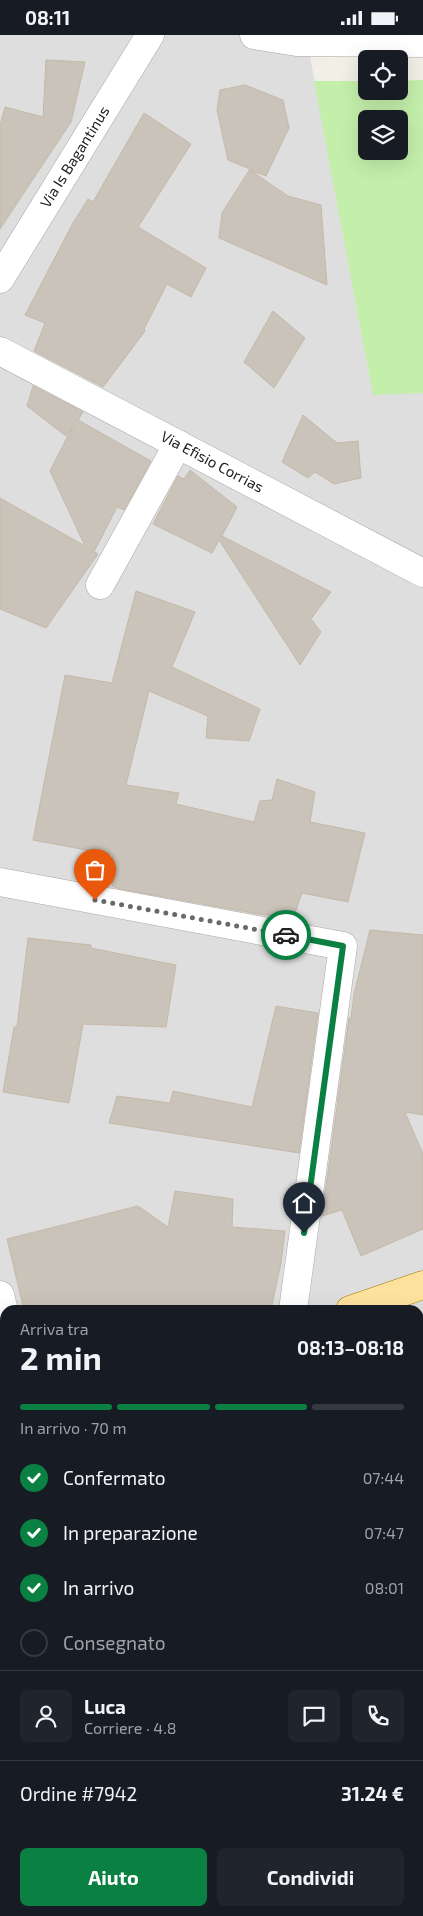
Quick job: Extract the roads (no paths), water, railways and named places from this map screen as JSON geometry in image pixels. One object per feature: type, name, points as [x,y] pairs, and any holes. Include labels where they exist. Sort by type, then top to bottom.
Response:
[{"type":"main road","points":[[365,1305],[423,1285]]},
{"type":"street","name":"Via Is Bagantinus","points":[[0,279],[150,35]]},
{"type":"street","points":[[254,35],[297,42],[423,43]]},
{"type":"street","name":"Via Efisio Corrias","points":[[0,351],[423,573]]},
{"type":"street","points":[[100,585],[178,444]]},
{"type":"street","points":[[0,883],[343,946],[294,1305]]}]
